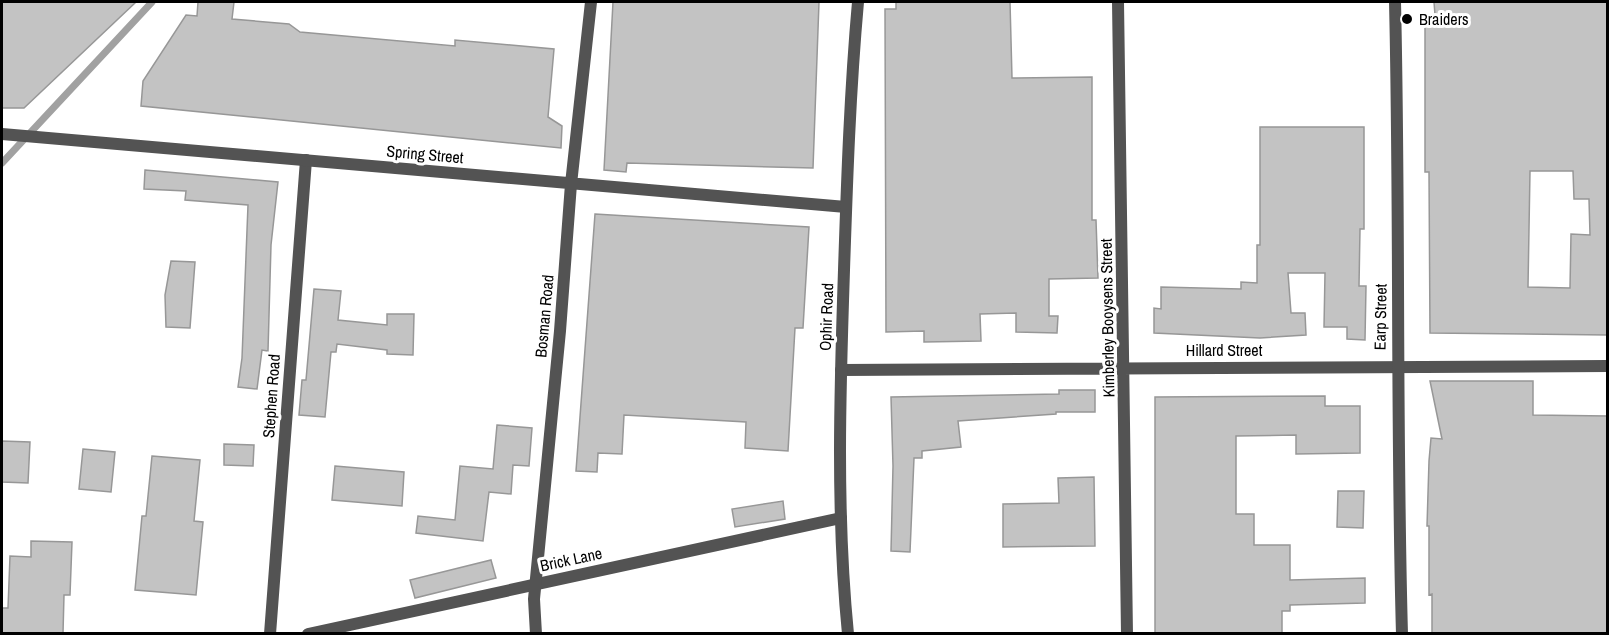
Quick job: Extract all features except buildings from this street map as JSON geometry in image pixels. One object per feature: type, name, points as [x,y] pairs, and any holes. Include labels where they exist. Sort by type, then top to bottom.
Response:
[{"type":"street","name":"Bosman Road","points":[[536,633],[533,612],[571,184],[591,2]]},
{"type":"street","name":"Ophir Road","points":[[848,633],[841,518],[841,370],[850,84],[858,2]]},
{"type":"street","name":"Kimberley Booysens Street","points":[[1118,2],[1127,633]]},
{"type":"street","name":"Earp Street","points":[[1395,2],[1398,135],[1396,366],[1402,633]]},
{"type":"street","name":"Spring Street","points":[[2,134],[846,207]]},
{"type":"street","name":"Stephen Road","points":[[270,633],[306,160]]},
{"type":"street","name":"Hillard Street","points":[[841,370],[1608,366]]},
{"type":"street","name":"Brick Lane","points":[[308,633],[841,518]]},
{"type":"waterway","points":[[2,163],[152,2]]},
{"type":"place","name":"Braiders","points":[[1407,19]]}]
